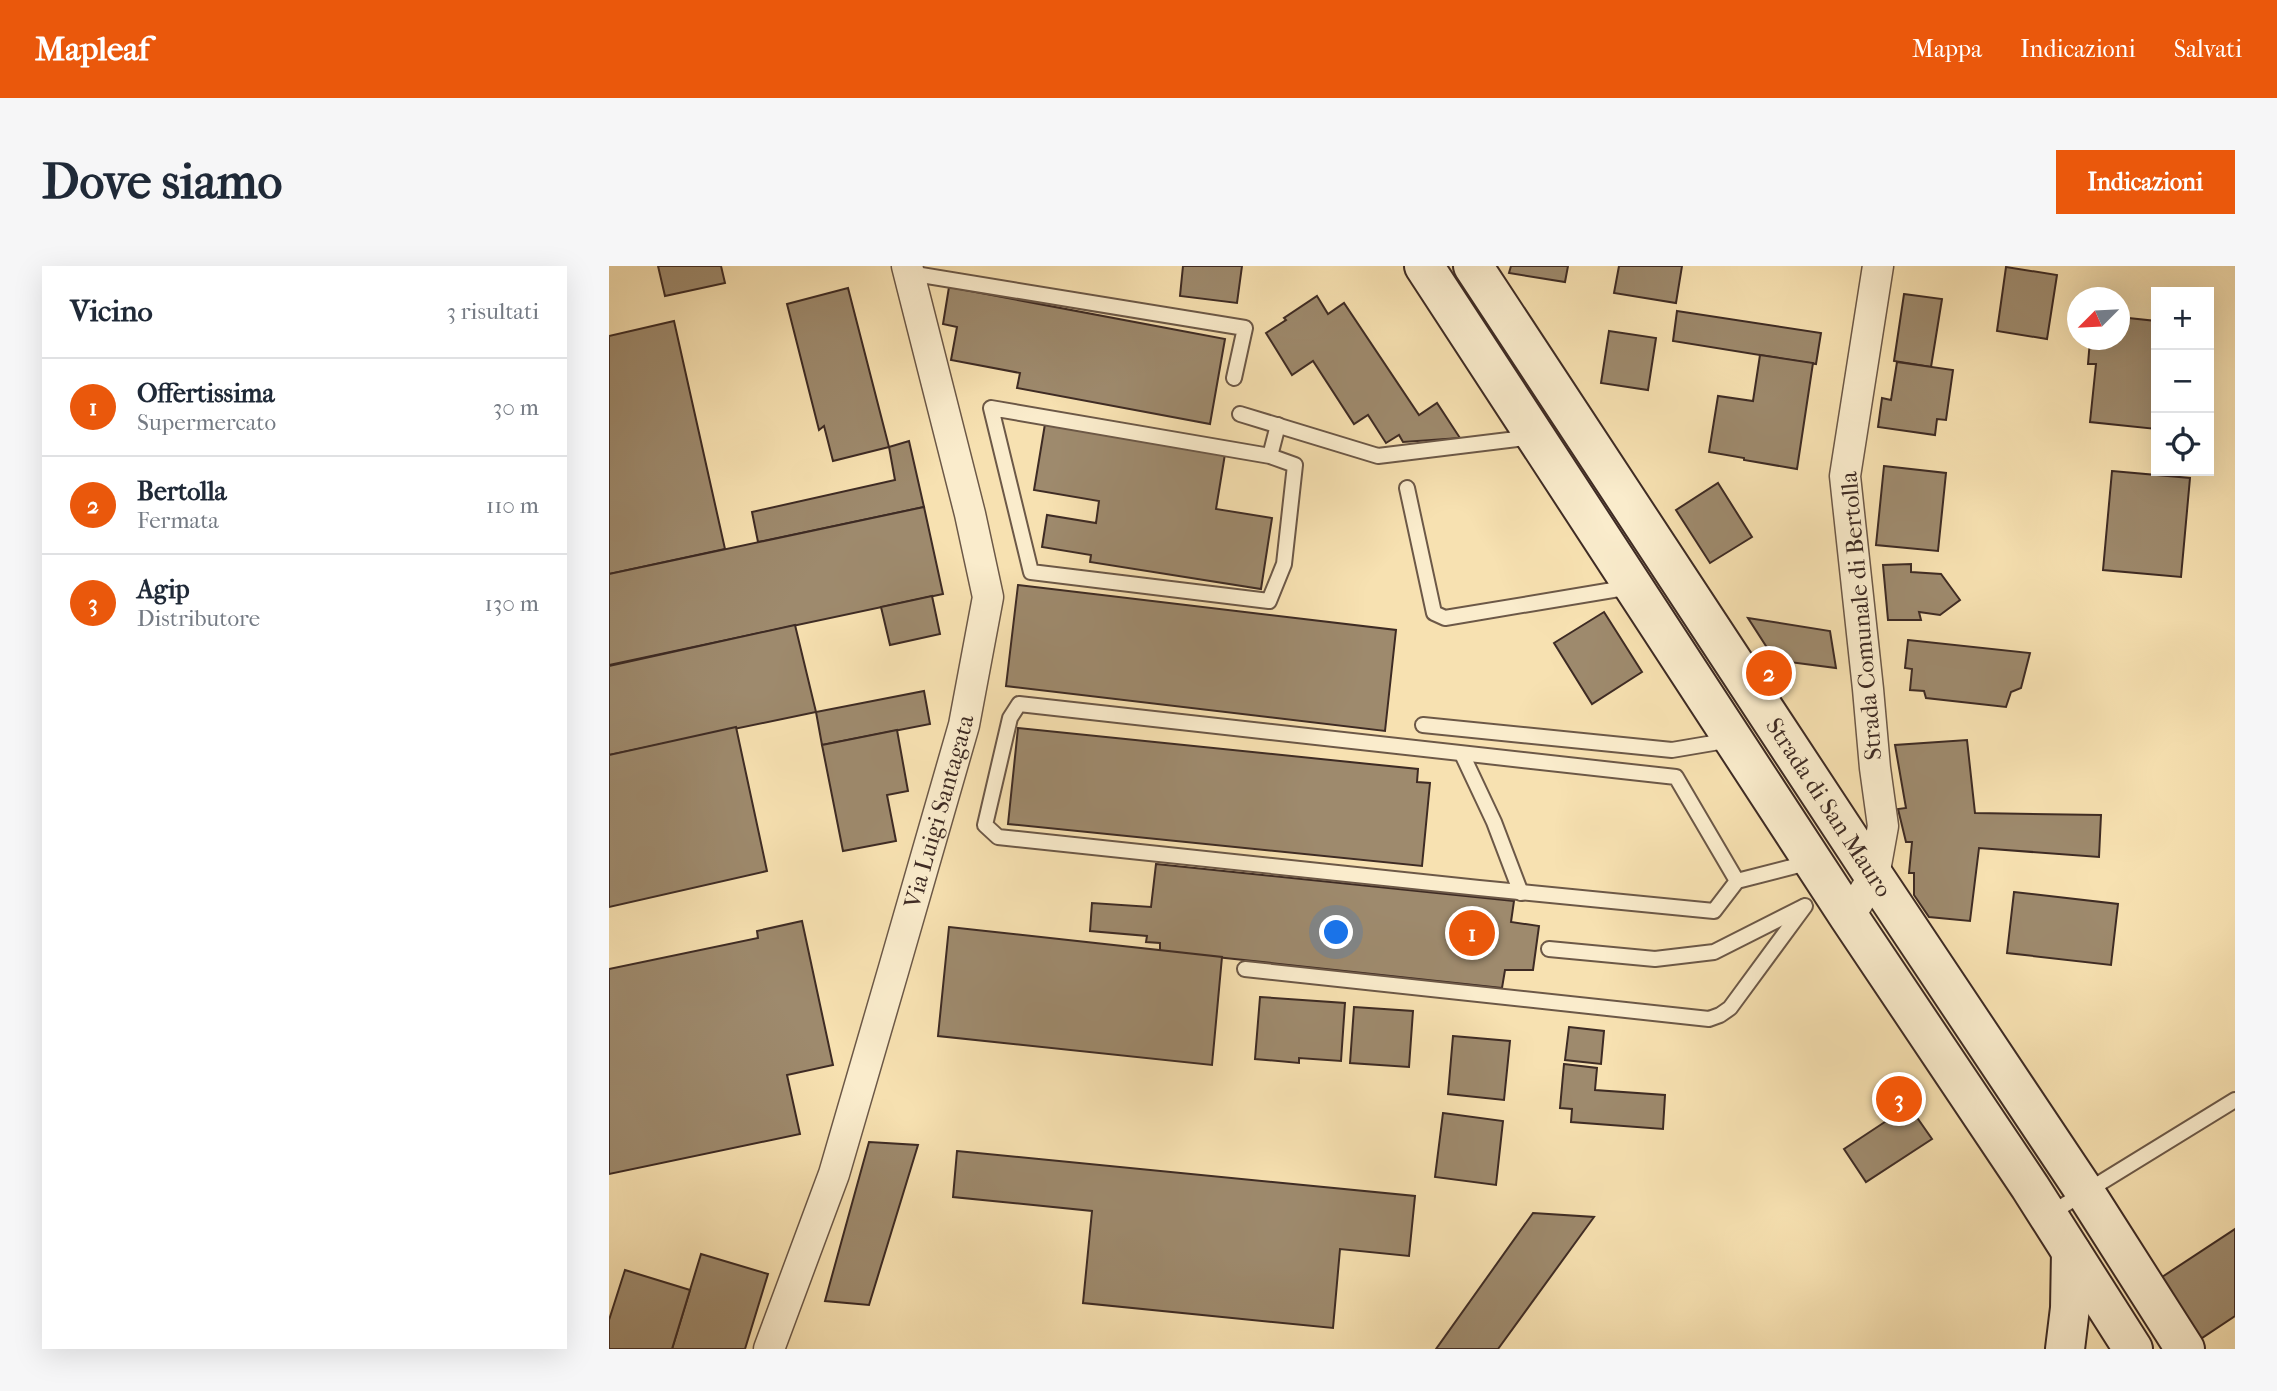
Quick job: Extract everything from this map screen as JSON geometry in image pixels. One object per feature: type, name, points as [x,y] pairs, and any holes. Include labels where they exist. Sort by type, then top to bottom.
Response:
[{"type":"main road","name":"Strada di San Mauro","points":[[1424,266],[1732,739],[1822,895],[2047,1215],[2133,1349]]},
{"type":"main road","name":"Strada di San Mauro","points":[[1473,266],[2085,1192],[2185,1349]]},
{"type":"main road","points":[[2065,1349],[2070,1308],[2071,1252]]},
{"type":"street","name":"Strada Comunale di Bertolla","points":[[1822,895],[1874,876],[1883,826],[1845,476],[1878,266]]},
{"type":"street","name":"Via Luigi Santagata","points":[[769,1349],[834,1174],[868,1058],[964,725],[988,597],[970,514],[908,270]]},
{"type":"lane","points":[[908,270],[1245,328],[1234,378]]},
{"type":"lane","points":[[991,408],[1257,453],[1270,456],[1295,465],[1284,564],[1269,601],[1031,572],[991,408]]},
{"type":"lane","points":[[1240,414],[1378,456],[1534,437]]},
{"type":"lane","points":[[1270,456],[1278,425]]},
{"type":"lane","points":[[1407,488],[1434,613],[1445,618],[1632,587]]},
{"type":"lane","points":[[1019,704],[1676,777],[1737,881],[1714,911],[1521,893],[998,836],[985,825],[1010,718],[1019,704]]},
{"type":"lane","points":[[1423,725],[1672,750],[1732,739]]},
{"type":"lane","points":[[1462,754],[1494,822],[1521,893]]},
{"type":"lane","points":[[1737,881],[1822,895]]},
{"type":"lane","points":[[1549,949],[1655,959],[1714,952],[1822,895]]},
{"type":"lane","points":[[1245,969],[1697,1019],[1709,1018],[1730,1008],[1822,895]]},
{"type":"lane","points":[[2047,1215],[2235,1100]]},
{"type":"building","points":[[658,266],[721,266],[725,283],[665,296]]},
{"type":"building","points":[[1183,266],[1242,266],[1237,303],[1180,296]]},
{"type":"building","points":[[1511,266],[1568,266],[1565,282],[1509,273]]},
{"type":"building","points":[[1619,266],[1682,266],[1676,303],[1614,293]]},
{"type":"building","points":[[2006,267],[2057,275],[2047,339],[1997,331]]},
{"type":"building","points":[[949,287],[1225,339],[1210,424],[1017,388],[1020,373],[951,360],[957,327],[943,324]]},
{"type":"building","points":[[848,288],[889,447],[833,461],[824,426],[819,430],[787,304]]},
{"type":"building","points":[[1904,294],[1942,299],[1931,367],[1894,361]]},
{"type":"building","points":[[1317,296],[1328,314],[1344,303],[1419,415],[1437,403],[1460,438],[1403,442],[1399,435],[1386,443],[1368,415],[1354,424],[1313,361],[1292,375],[1266,333]]},
{"type":"building","points":[[1677,311],[1821,333],[1816,364],[1673,341]]},
{"type":"building","points":[[2130,318],[2151,320],[2151,428],[2090,422],[2096,364],[2088,364],[2089,350],[2130,350]]},
{"type":"building","points":[[674,321],[725,549],[609,574],[609,336]]},
{"type":"building","points":[[1609,331],[1656,338],[1648,390],[1601,383]]},
{"type":"building","points":[[1760,355],[1813,363],[1797,469],[1709,452],[1718,396],[1753,401]]},
{"type":"building","points":[[1897,362],[1953,370],[1946,420],[1937,419],[1935,435],[1878,427],[1882,398],[1891,400]]},
{"type":"building","points":[[1045,424],[1225,454],[1216,509],[1272,518],[1261,589],[1090,562],[1091,555],[1042,547],[1047,515],[1096,523],[1099,501],[1034,490]]},
{"type":"building","points":[[909,441],[924,507],[758,542],[752,512],[895,480],[889,447]]},
{"type":"building","points":[[1884,466],[1946,473],[1938,551],[1876,545]]},
{"type":"building","points":[[2112,471],[2190,478],[2181,577],[2103,570]]},
{"type":"building","points":[[1718,483],[1752,537],[1710,563],[1676,510]]},
{"type":"building","points":[[924,507],[943,594],[609,665],[609,574]]},
{"type":"building","points":[[1911,564],[1911,572],[1941,574],[1960,600],[1940,615],[1919,612],[1921,620],[1888,620],[1883,565]]},
{"type":"building","points":[[1018,585],[1396,630],[1385,731],[1006,686]]},
{"type":"building","points":[[932,596],[940,634],[890,645],[881,607]]},
{"type":"building","points":[[1604,612],[1642,672],[1592,704],[1554,643]]},
{"type":"building","points":[[1748,618],[1830,631],[1836,668],[1775,660]]},
{"type":"building","points":[[795,625],[816,712],[609,755],[609,666]]},
{"type":"building","points":[[1908,640],[2030,653],[2021,688],[2011,692],[2006,707],[1926,698],[1924,691],[1910,690],[1912,669],[1905,668]]},
{"type":"building","points":[[924,691],[930,724],[822,745],[816,712]]},
{"type":"building","points":[[736,727],[767,871],[609,907],[609,755]]},
{"type":"building","points":[[1018,728],[1418,769],[1417,782],[1430,783],[1422,866],[1008,824]]},
{"type":"building","points":[[897,730],[908,791],[887,795],[896,841],[843,851],[822,745]]},
{"type":"building","points":[[1967,740],[1975,813],[2101,815],[2099,857],[1979,848],[1970,921],[1929,917],[1914,895],[1914,873],[1909,873],[1912,842],[1906,842],[1898,809],[1906,808],[1895,745]]},
{"type":"building","points":[[1156,864],[1514,901],[1511,922],[1539,926],[1533,970],[1505,970],[1502,988],[1160,951],[1160,943],[1146,942],[1147,936],[1090,931],[1092,903],[1151,907]]},
{"type":"building","points":[[2014,892],[2118,904],[2111,965],[2007,953]]},
{"type":"building","points":[[802,921],[833,1065],[787,1075],[800,1134],[609,1174],[609,969],[758,938],[757,931]]},
{"type":"building","points":[[949,927],[1222,957],[1212,1065],[938,1036]]},
{"type":"building","points":[[1260,997],[1345,1003],[1341,1061],[1299,1058],[1299,1063],[1255,1059]]},
{"type":"building","points":[[1354,1007],[1413,1011],[1409,1067],[1350,1063]]},
{"type":"building","points":[[1569,1027],[1604,1031],[1601,1064],[1565,1060]]},
{"type":"building","points":[[1453,1036],[1510,1041],[1504,1100],[1448,1094]]},
{"type":"building","points":[[1564,1064],[1597,1068],[1595,1090],[1665,1095],[1663,1129],[1571,1122],[1572,1109],[1560,1108]]},
{"type":"building","points":[[1909,1106],[1932,1139],[1866,1182],[1844,1149]]},
{"type":"building","points":[[1443,1113],[1503,1121],[1496,1185],[1435,1177]]},
{"type":"building","points":[[869,1142],[918,1145],[869,1305],[825,1301]]},
{"type":"building","points":[[957,1151],[1415,1196],[1409,1256],[1340,1249],[1333,1328],[1083,1303],[1092,1211],[953,1197]]},
{"type":"building","points":[[1533,1213],[1594,1217],[1498,1349],[1436,1349]]},
{"type":"building","points":[[2235,1229],[2235,1316],[2199,1340],[2162,1277]]},
{"type":"building","points":[[701,1254],[768,1274],[745,1349],[672,1349]]},
{"type":"building","points":[[625,1270],[690,1290],[672,1349],[609,1349],[609,1320]]},
{"type":"place","name":"Bertolla","points":[[1769,673]]},
{"type":"place","name":"Offertissima","points":[[1472,933]]},
{"type":"place","name":"Agip","points":[[1899,1099]]}]
